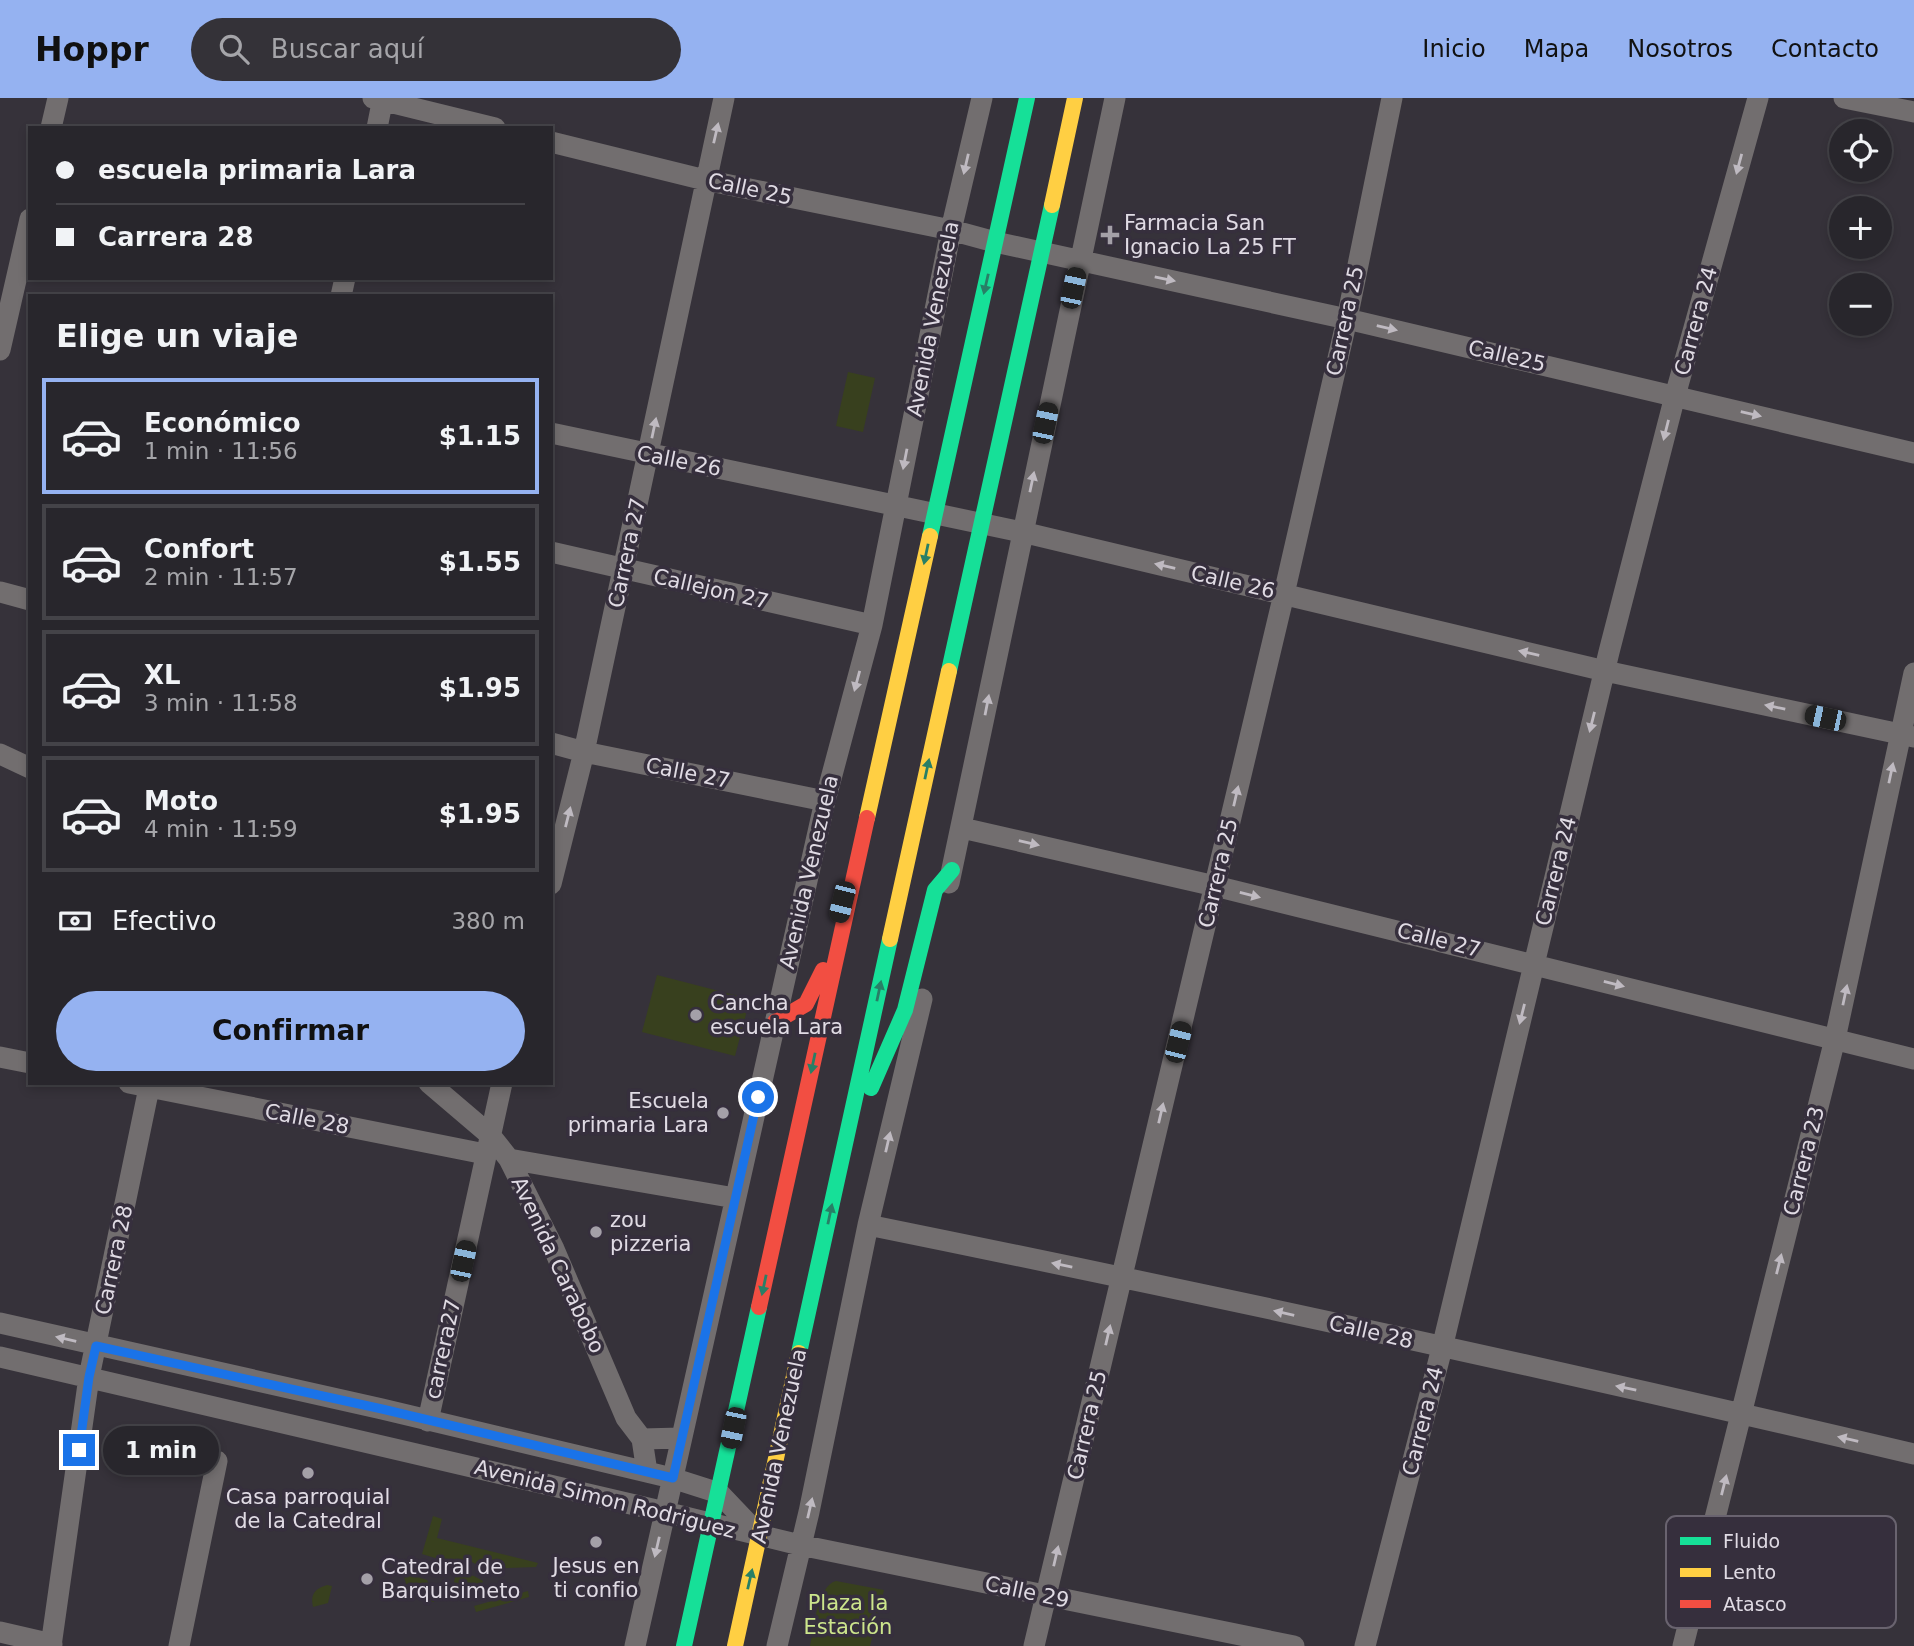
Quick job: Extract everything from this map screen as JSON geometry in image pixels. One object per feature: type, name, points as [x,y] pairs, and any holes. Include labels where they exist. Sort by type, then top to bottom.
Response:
[{"type":"street","points":[[51,126],[58,98]]},
{"type":"street","name":"Carrera 27","points":[[553,876],[584,752],[724,98]]},
{"type":"street","name":"Avenida Venezuela","points":[[635,1646],[825,801],[872,625],[951,230],[982,98]]},
{"type":"street","name":"Avenida Venezuela","points":[[684,1646],[1027,98]]},
{"type":"street","name":"Avenida Venezuela","points":[[735,1646],[1075,98]]},
{"type":"street","name":"Avenida Venezuela","points":[[777,1646],[809,1513],[868,1226],[962,828],[1022,532],[1089,262],[1115,98]]},
{"type":"street","name":"Carrera 25","points":[[1034,1646],[1284,594],[1347,319],[1392,98]]},
{"type":"street","name":"Carrera 24","points":[[1365,1646],[1441,1348],[1605,671],[1675,396],[1758,98]]},
{"type":"street","points":[[1844,98],[1914,112]]},
{"type":"street","points":[[377,126],[379,99],[487,126]]},
{"type":"street","name":"Calle 25","points":[[553,142],[705,180],[951,230],[1041,253]]},
{"type":"street","points":[[0,351],[13,308],[28,229]]},
{"type":"street","name":"Calle25","points":[[1041,253],[1347,319],[1914,453]]},
{"type":"street","name":"Calle 26","points":[[553,433],[649,456],[897,504],[1605,671],[1907,735]]},
{"type":"street","name":"Callejon 27","points":[[553,552],[872,625]]},
{"type":"street","points":[[0,592],[28,599]]},
{"type":"street","name":"Carrera 23","points":[[1717,1516],[1835,1040],[1907,735],[1914,673]]},
{"type":"street","name":"Calle 27","points":[[553,744],[825,801]]},
{"type":"street","points":[[0,754],[28,767]]},
{"type":"street","points":[[775,1022],[806,1004],[829,957],[858,828],[874,787]]},
{"type":"street","name":"Calle 27","points":[[962,828],[1215,886],[1914,1059]]},
{"type":"street","points":[[849,1129],[868,1095],[905,1010],[935,890],[952,870]]},
{"type":"street","points":[[0,1057],[28,1063]]},
{"type":"street","name":"Calle 28","points":[[143,1085],[488,1144]]},
{"type":"street","name":"Carrera 28","points":[[51,1645],[89,1377],[143,1085]]},
{"type":"street","name":"Avenida Carabobo","points":[[431,1085],[488,1144],[509,1159],[554,1249],[626,1418],[642,1439],[647,1472]]},
{"type":"street","points":[[488,1144],[502,1085]]},
{"type":"street","name":"carrera27","points":[[428,1421],[488,1144]]},
{"type":"street","points":[[509,1159],[735,1198]]},
{"type":"street","name":"Calle 28","points":[[868,1226],[1122,1277],[1914,1454]]},
{"type":"street","name":"Avenida Simon Rodriguez","points":[[0,1323],[673,1478],[719,1493],[760,1536]]},
{"type":"street","name":"Avenida Simon Rodriguez","points":[[0,1357],[760,1536]]},
{"type":"street","points":[[642,1439],[681,1438]]},
{"type":"street","points":[[179,1646],[217,1461]]},
{"type":"street","name":"Calle 29","points":[[760,1536],[1294,1646]]},
{"type":"street","name":"Carrera 23","points":[[1683,1646],[1688,1628]]},
{"type":"street","points":[[0,1632],[51,1645]]},
{"type":"green space","points":[[848,372],[875,378],[863,432],[836,426]]},
{"type":"green space","name":"Cancha escuela Lara","points":[[657,975],[750,999],[735,1056],[642,1032]]},
{"type":"green space","points":[[433,1516],[442,1519],[437,1538],[538,1563],[536,1567],[484,1569],[472,1562],[458,1565],[422,1554]]},
{"type":"green space","points":[[456,1573],[474,1576],[483,1581],[479,1590],[464,1593],[454,1582]]},
{"type":"green space","points":[[410,1575],[427,1580],[435,1596],[434,1602],[410,1597],[404,1577]]},
{"type":"green space","name":"Plaza la Estación","points":[[836,1581],[884,1590],[870,1646],[810,1646],[820,1599],[830,1584]]},
{"type":"green space","points":[[327,1585],[332,1586],[328,1603],[313,1607],[314,1593]]},
{"type":"green space","points":[[528,1591],[529,1597],[476,1612],[474,1606]]},
{"type":"traffic: fast","points":[[930,536],[1027,98]]},
{"type":"traffic: fast","points":[[949,671],[1052,205]]},
{"type":"traffic: fast","points":[[871,1088],[905,1010],[935,890],[952,870]]},
{"type":"traffic: fast","points":[[799,1353],[890,939]]},
{"type":"traffic: fast","points":[[684,1646],[759,1307]]},
{"type":"traffic: slow","points":[[1052,205],[1075,98]]},
{"type":"traffic: slow","points":[[867,818],[930,536]]},
{"type":"traffic: slow","points":[[890,939],[949,671]]},
{"type":"traffic: slow","points":[[735,1646],[799,1353]]},
{"type":"traffic: jam","points":[[759,1307],[867,818]]},
{"type":"traffic: jam","points":[[775,1022],[806,1004],[823,970]]},
{"type":"place","name":"Farmacia San Ignacio La 25 FT","points":[[1110,235]]},
{"type":"place","name":"Cancha escuela Lara","points":[[696,1015]]},
{"type":"place","name":"Escuela primaria Lara","points":[[723,1113]]},
{"type":"place","name":"zou pizzeria","points":[[596,1232]]},
{"type":"place","name":"Casa parroquial de la Catedral","points":[[308,1473]]},
{"type":"place","name":"Jesus en ti confio","points":[[596,1542]]},
{"type":"place","name":"Catedral de Barquisimeto","points":[[367,1579]]},
{"type":"route","points":[[79,1450],[96,1346],[382,1409],[673,1478],[758,1097]]}]
